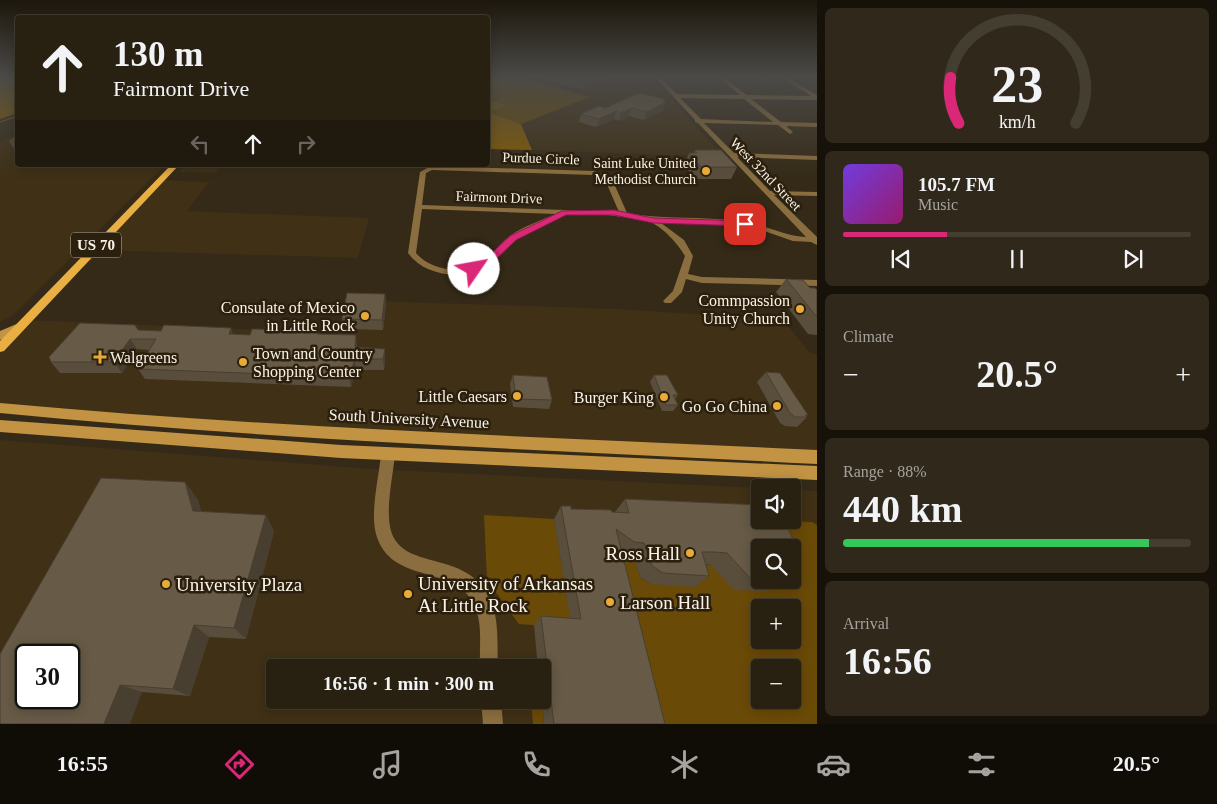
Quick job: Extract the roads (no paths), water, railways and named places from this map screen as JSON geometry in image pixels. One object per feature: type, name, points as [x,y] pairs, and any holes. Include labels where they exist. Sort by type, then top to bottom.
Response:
[{"type":"main road","name":"US 70","points":[[1,343],[19,327],[173,167]]},
{"type":"main road","name":"South University Avenue","points":[[0,408],[115,419],[390,436],[817,457]]},
{"type":"main road","points":[[0,426],[388,454],[684,465],[817,473]]},
{"type":"street","name":"West 32nd Street","points":[[688,111],[816,242]]},
{"type":"street","points":[[763,111],[790,132]]},
{"type":"street","points":[[697,121],[817,125]]},
{"type":"street","points":[[730,155],[817,158]]},
{"type":"street","name":"Purdue Circle","points":[[564,213],[513,238],[486,264],[462,270],[430,268],[414,258],[412,253],[423,172],[427,169],[590,172],[606,178],[624,214]]},
{"type":"street","points":[[768,193],[817,194]]},
{"type":"street","name":"Fairmont Drive","points":[[418,207],[624,214],[653,220],[745,224],[796,239],[816,242]]},
{"type":"street","points":[[653,220],[681,242],[688,251],[689,260],[677,292],[668,301]]},
{"type":"street","points":[[683,276],[702,280],[817,283]]},
{"type":"street","points":[[388,454],[383,522],[388,544],[404,560],[415,565],[449,571],[459,576],[473,588],[484,606],[488,659]]},
{"type":"street","points":[[492,709],[493,724]]},
{"type":"waterway","points":[[0,122],[15,117]]},
{"type":"place","name":"Saint Luke United Methodist Church","points":[[706,171]]},
{"type":"place","name":"Commpassion Unity Church","points":[[800,309]]},
{"type":"place","name":"Consulate of Mexico in Little Rock","points":[[365,316]]},
{"type":"place","name":"Walgreens","points":[[100,357]]},
{"type":"place","name":"Town and Country Shopping Center","points":[[243,362]]},
{"type":"place","name":"Little Caesars","points":[[517,396]]},
{"type":"place","name":"Burger King","points":[[664,397]]},
{"type":"place","name":"Go Go China","points":[[777,406]]},
{"type":"place","name":"Ross Hall","points":[[690,553]]},
{"type":"place","name":"University Plaza","points":[[166,584]]},
{"type":"place","name":"University of Arkansas At Little Rock","points":[[408,594]]},
{"type":"place","name":"Larson Hall","points":[[610,602]]}]
